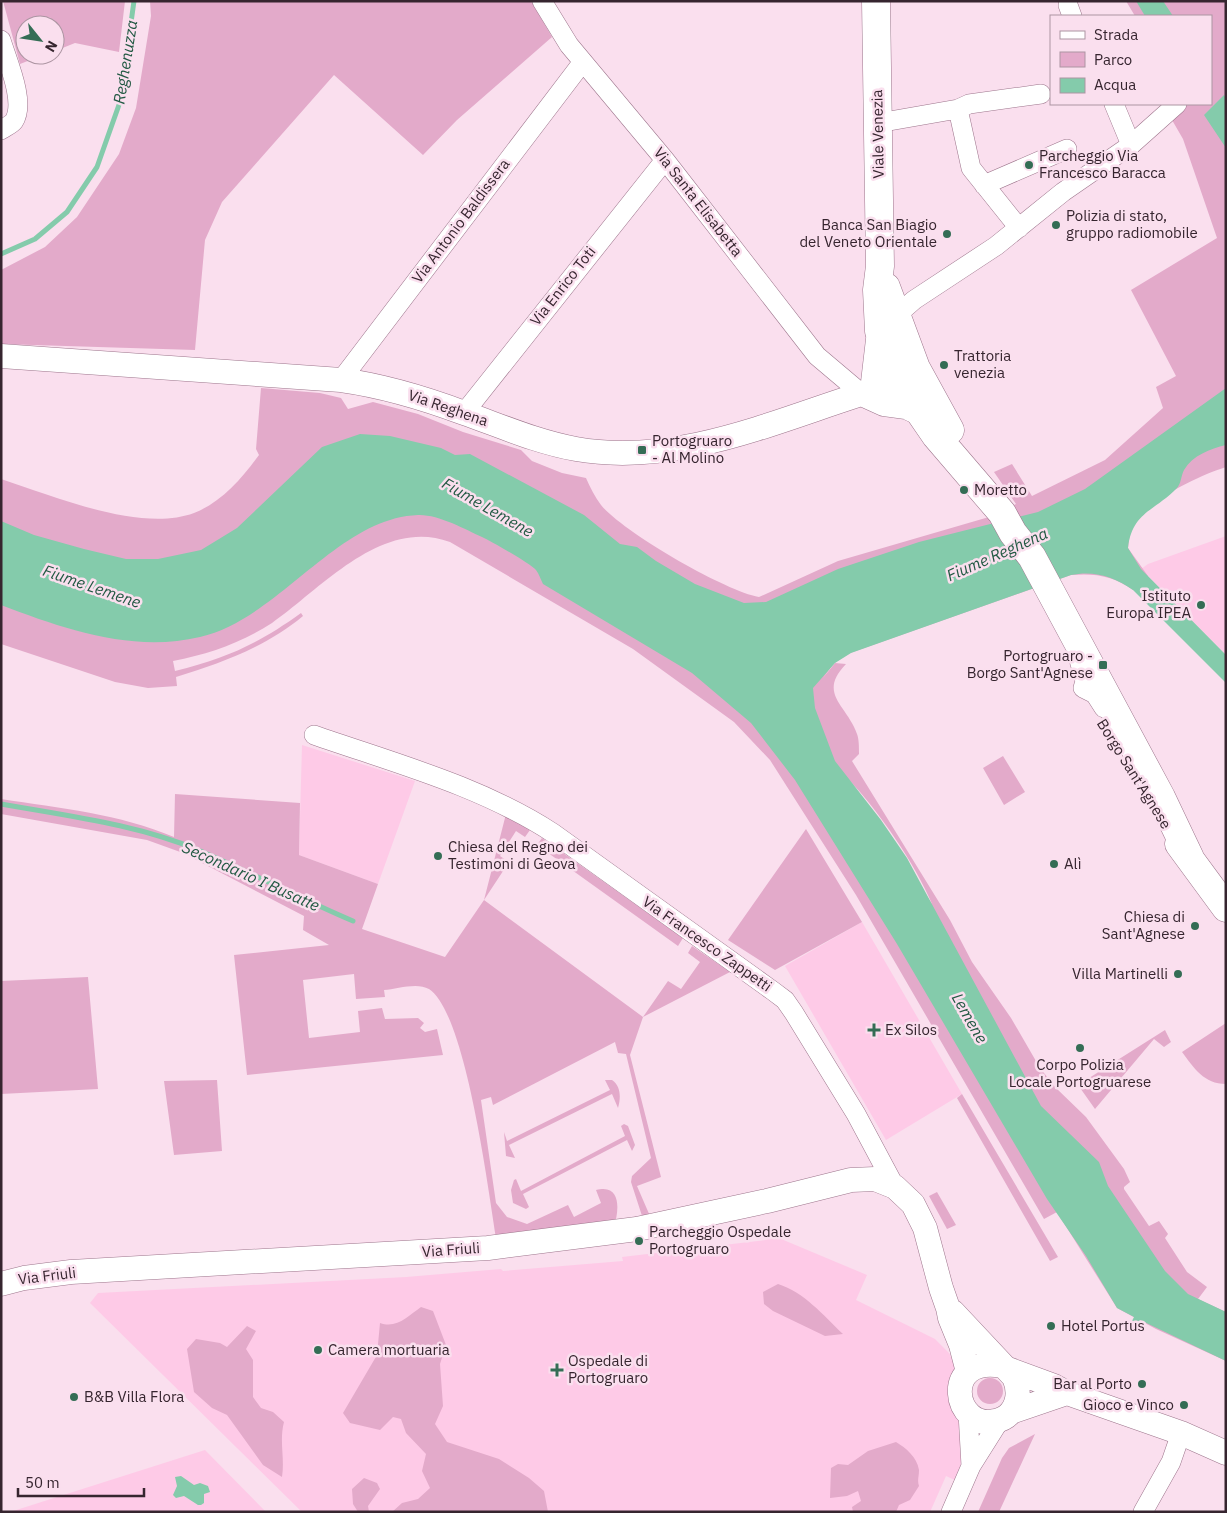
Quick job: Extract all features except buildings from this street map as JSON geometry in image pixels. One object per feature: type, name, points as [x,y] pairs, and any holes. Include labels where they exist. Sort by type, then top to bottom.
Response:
[{"type":"main road","name":"Viale Venezia","points":[[876,1],[880,266],[893,328],[985,492]]},
{"type":"main road","name":"Viale Venezia","points":[[893,328],[880,394],[919,413],[966,472],[985,492],[1008,523],[1024,565],[1049,601]]},
{"type":"main road","name":"Borgo Sant'Agnese","points":[[1049,601],[1067,623],[1145,768],[1190,858]]},
{"type":"main road","name":"Borgo Sant'Agnese","points":[[1049,601],[1082,688],[1142,792],[1226,908]]},
{"type":"street","name":"Via Santa Elisabetta","points":[[542,1],[568,45],[665,160],[816,356],[880,394]]},
{"type":"street","points":[[1,40],[18,95],[18,112],[13,123],[1,130]]},
{"type":"street","name":"Via Antonio Baldissera","points":[[341,380],[582,63]]},
{"type":"street","points":[[878,123],[958,109],[969,104],[1042,94]]},
{"type":"street","points":[[1114,105],[1131,145]]},
{"type":"street","points":[[893,328],[914,300],[996,246],[1063,192],[1131,145],[1176,105]]},
{"type":"street","points":[[958,109],[971,168],[1019,228]]},
{"type":"street","points":[[984,185],[1067,149]]},
{"type":"street","name":"Via Enrico Toti","points":[[464,413],[665,160]]},
{"type":"street","name":"Via Reghena","points":[[1,356],[341,380],[378,385],[539,440],[577,449],[642,450],[710,442],[880,394]]},
{"type":"street","name":"Viale Venezia","points":[[880,394],[922,396],[942,429],[956,440]]},
{"type":"street","name":"Borgo Sant'Agnese","points":[[1067,623],[1070,642],[1084,670],[1085,681],[1082,688],[1095,694],[1102,703],[1123,746],[1145,768]]},
{"type":"street","name":"Via Francesco Zappetti","points":[[314,735],[431,776],[525,816],[552,833],[785,1000],[856,1114],[895,1187],[913,1204],[925,1228],[941,1288],[961,1345],[968,1372],[978,1365],[987,1363],[1005,1368],[1054,1386],[1067,1393],[1181,1433],[1226,1453]]},
{"type":"street","name":"Via Friuli","points":[[1,1284],[24,1278],[71,1272],[488,1248],[637,1230],[851,1180],[875,1179],[895,1187]]},
{"type":"street","name":"Via Francesco Zappetti","points":[[948,1308],[1014,1376],[1019,1395],[1006,1416]]},
{"type":"street","points":[[968,1372],[962,1382],[960,1395],[961,1401],[968,1413],[970,1466]]},
{"type":"street","points":[[968,1413],[983,1422],[1006,1416],[1067,1393]]},
{"type":"street","points":[[951,1512],[970,1466],[1006,1416]]},
{"type":"street","points":[[1143,1512],[1172,1462],[1181,1433]]},
{"type":"shaded area","name":"Istituto Europa IPEA","points":[[1226,536],[1226,655],[1141,569],[1148,564]]},
{"type":"shaded area","points":[[302,745],[415,781],[378,884],[299,855]]},
{"type":"shaded area","name":"Ex Silos","points":[[862,922],[962,1094],[886,1140],[785,966]]},
{"type":"shaded area","name":"Ospedale di Portogruaro","points":[[774,1236],[867,1275],[856,1300],[935,1339],[949,1353],[955,1364],[954,1403],[962,1431],[963,1453],[957,1481],[946,1476],[930,1512],[302,1512],[90,1303],[98,1293],[406,1277],[623,1261],[622,1257],[766,1240]]},
{"type":"shaded area","points":[[205,1450],[266,1512],[10,1512]]},
{"type":"green space","points":[[3,1],[125,1],[119,52],[75,43],[65,47],[65,15],[15,15],[15,45]]},
{"type":"green space","points":[[150,1],[531,1],[552,37],[457,120],[423,155],[334,75],[222,202],[205,240],[195,350],[1,344],[1,270],[45,247],[77,217],[119,154],[136,108],[151,16]]},
{"type":"green space","points":[[1126,1],[1226,1],[1226,467],[1187,483],[1173,491],[1160,499],[1138,519],[1131,531],[1128,548],[1148,576],[1133,590],[1118,581],[1104,576],[1071,575],[850,653],[834,663],[823,678],[835,663],[846,664],[838,674],[834,684],[834,692],[858,736],[859,754],[852,761],[950,920],[972,962],[1011,1018],[1040,1068],[1056,1088],[1086,1117],[1124,1169],[1130,1182],[1124,1189],[1149,1226],[1159,1221],[1168,1234],[1165,1238],[1187,1272],[1207,1287],[1198,1299],[1226,1312],[1226,1361],[1156,1329],[1117,1308],[1057,1212],[1044,1219],[856,895],[770,760],[734,722],[633,649],[450,542],[425,537],[401,539],[377,547],[332,575],[272,623],[260,630],[224,647],[173,661],[175,671],[211,661],[256,642],[301,613],[303,616],[274,637],[243,653],[176,677],[177,686],[148,688],[115,682],[1,644],[1,479],[71,503],[123,516],[149,519],[173,518],[194,513],[214,503],[231,488],[259,455],[256,449],[261,388],[320,393],[341,398],[348,409],[373,402],[418,414],[463,432],[521,450],[532,461],[562,473],[586,478],[601,505],[613,516],[630,530],[676,559],[723,584],[759,597],[838,561],[989,517],[1016,504],[994,472],[1012,464],[1032,496],[1105,460],[1163,408],[1156,387],[1176,376],[1131,290],[1217,238],[1183,139],[1172,120],[1179,105],[1212,105],[1212,15],[1134,15]],"holes":[[[849,780],[884,822],[916,872],[932,904]]]},
{"type":"green space","points":[[1003,756],[1025,792],[1004,805],[983,768]]},
{"type":"green space","points":[[175,794],[300,803],[299,855],[378,884],[362,929],[445,957],[484,900],[643,1017],[630,1055],[661,1177],[637,1186],[653,1223],[643,1219],[631,1182],[632,1176],[651,1158],[626,1054],[618,1053],[615,1042],[493,1105],[491,1097],[481,1100],[496,1203],[507,1217],[527,1224],[568,1205],[574,1217],[601,1203],[596,1190],[604,1189],[614,1194],[617,1200],[614,1227],[496,1237],[481,1144],[464,1065],[454,1031],[442,1005],[429,989],[419,986],[407,986],[384,990],[385,997],[356,999],[354,974],[303,980],[309,1038],[360,1032],[358,1011],[382,1008],[385,1019],[418,1018],[424,1023],[420,1028],[425,1032],[437,1029],[443,1055],[247,1075],[234,955],[329,945],[303,930],[304,916],[183,853],[147,840],[1,814],[1,799],[111,817],[174,837]]},
{"type":"green space","points":[[506,814],[530,830],[525,837],[516,831],[500,856],[509,862],[484,900]]},
{"type":"green space","points":[[806,829],[862,922],[775,970],[728,940]]},
{"type":"green space","points":[[542,838],[683,938],[678,946],[537,845]]},
{"type":"green space","points":[[692,946],[730,972],[643,1017],[668,981],[681,989],[700,962],[688,953]]},
{"type":"green space","points":[[88,977],[98,1089],[1,1094],[1,981]]},
{"type":"green space","points":[[1226,1023],[1226,1084],[1212,1081],[1200,1074],[1182,1052]]},
{"type":"green space","points":[[1165,1030],[1171,1042],[1164,1047],[1154,1039],[1095,1109],[1078,1085]]},
{"type":"green space","points":[[217,1080],[222,1151],[174,1155],[164,1081]]},
{"type":"green space","points":[[605,1080],[612,1080],[619,1089],[620,1100],[618,1108],[612,1094],[509,1145],[515,1158],[506,1156],[504,1132],[507,1141],[610,1090]]},
{"type":"green space","points":[[962,1094],[1058,1257],[1050,1261],[957,1098]]},
{"type":"green space","points":[[624,1124],[628,1126],[635,1145],[632,1151],[627,1140],[523,1194],[529,1207],[526,1209],[513,1203],[511,1190],[514,1180],[516,1179],[521,1191],[625,1136],[621,1126]]},
{"type":"green space","points":[[937,1192],[956,1225],[947,1229],[929,1196]]},
{"type":"green space","points":[[778,1284],[805,1298],[843,1334],[825,1336],[773,1311],[764,1304],[763,1292]]},
{"type":"green space","points":[[421,1307],[433,1311],[446,1345],[440,1364],[443,1406],[435,1424],[447,1442],[499,1459],[529,1478],[544,1491],[548,1512],[392,1512],[402,1503],[418,1499],[430,1488],[422,1471],[426,1454],[406,1433],[401,1419],[393,1417],[380,1430],[350,1423],[343,1413],[377,1355],[380,1323],[397,1323]]},
{"type":"green space","points":[[247,1326],[256,1331],[246,1349],[253,1360],[253,1397],[261,1408],[273,1412],[284,1422],[282,1477],[263,1465],[227,1415],[212,1408],[194,1392],[187,1349],[196,1339],[220,1343],[227,1347]]},
{"type":"green space","points":[[990,1378],[999,1382],[1003,1391],[999,1400],[990,1404],[981,1400],[977,1391],[981,1382]]},
{"type":"green space","points":[[1035,1434],[999,1512],[978,1512],[1002,1458],[1009,1448]]},
{"type":"green space","points":[[896,1442],[907,1450],[916,1461],[919,1470],[919,1486],[910,1500],[899,1505],[896,1512],[853,1512],[852,1507],[861,1501],[858,1491],[847,1496],[830,1498],[831,1468],[838,1464],[848,1465],[868,1451]]},
{"type":"green space","points":[[364,1478],[377,1483],[380,1489],[368,1506],[369,1512],[358,1512],[353,1504],[352,1489]]},
{"type":"water","points":[[1136,1],[1163,1],[1172,15],[1144,15]]},
{"type":"water","points":[[1224,95],[1226,99],[1226,148],[1204,115]]},
{"type":"water","points":[[1226,388],[1226,445],[1202,453],[1192,460],[1184,470],[1177,488],[1139,519],[1130,536],[1128,548],[1141,569],[1226,655],[1226,683],[1133,590],[1112,578],[1088,573],[1071,575],[851,653],[835,663],[813,688],[815,708],[835,761],[881,820],[907,858],[1041,1106],[1099,1162],[1108,1186],[1165,1271],[1188,1294],[1226,1312],[1226,1361],[1140,1320],[1138,1324],[1132,1321],[1134,1317],[1117,1308],[1086,1256],[1047,1199],[897,944],[795,780],[751,723],[692,673],[543,584],[536,570],[519,558],[487,539],[451,523],[426,515],[418,515],[389,520],[361,533],[334,550],[256,611],[229,627],[200,637],[175,641],[149,642],[99,636],[74,630],[1,605],[1,521],[34,535],[126,559],[158,559],[201,550],[237,528],[322,447],[360,434],[390,436],[441,448],[455,455],[470,454],[584,515],[620,544],[637,547],[656,561],[695,584],[744,603],[766,602],[838,569],[919,542],[1038,512],[1085,489]]},
{"type":"water","points":[[181,1476],[194,1485],[200,1483],[208,1486],[210,1492],[204,1494],[204,1503],[198,1505],[184,1496],[176,1498],[173,1495],[177,1486],[175,1477]]},
{"type":"waterway","name":"Reghenuzza","points":[[1,254],[35,239],[67,212],[97,167],[120,102],[134,1]]},
{"type":"waterway","name":"Secondario I Busatte","points":[[1,804],[126,827],[174,841],[217,858],[353,921]]},
{"type":"place","name":"Parcheggio Via Francesco Baracca","points":[[1029,165]]},
{"type":"place","name":"Polizia di stato, gruppo radiomobile","points":[[1056,225]]},
{"type":"place","name":"Banca San Biagio del Veneto Orientale","points":[[947,234]]},
{"type":"place","name":"Trattoria venezia","points":[[944,365]]},
{"type":"place","name":"Portogruaro - Al Molino","points":[[642,450]]},
{"type":"place","name":"Moretto","points":[[964,490]]},
{"type":"place","name":"Istituto Europa IPEA","points":[[1201,605]]},
{"type":"place","name":"Portogruaro - Borgo Sant'Agnese","points":[[1103,665]]},
{"type":"place","name":"Chiesa del Regno dei Testimoni di Geova","points":[[438,856]]},
{"type":"place","name":"Alì","points":[[1054,864]]},
{"type":"place","name":"Chiesa di Sant'Agnese","points":[[1195,926]]},
{"type":"place","name":"Villa Martinelli","points":[[1178,974]]},
{"type":"place","name":"Ex Silos","points":[[874,1030]]},
{"type":"place","name":"Corpo Polizia Locale Portogruarese","points":[[1080,1048]]},
{"type":"place","name":"Parcheggio Ospedale Portogruaro","points":[[639,1241]]},
{"type":"place","name":"Hotel Portus","points":[[1051,1326]]},
{"type":"place","name":"Camera mortuaria","points":[[318,1350]]},
{"type":"place","name":"Ospedale di Portogruaro","points":[[557,1370]]},
{"type":"place","name":"Bar al Porto","points":[[1142,1384]]},
{"type":"place","name":"B&B Villa Flora","points":[[74,1397]]},
{"type":"place","name":"Gioco e Vinco","points":[[1184,1405]]},
{"type":"water label","name":"Fiume Lemene","points":[[488,507]]},
{"type":"water label","name":"Fiume Reghena","points":[[997,554]]},
{"type":"water label","name":"Fiume Lemene","points":[[92,586]]},
{"type":"water label","name":"Lemene","points":[[970,1018]]}]
